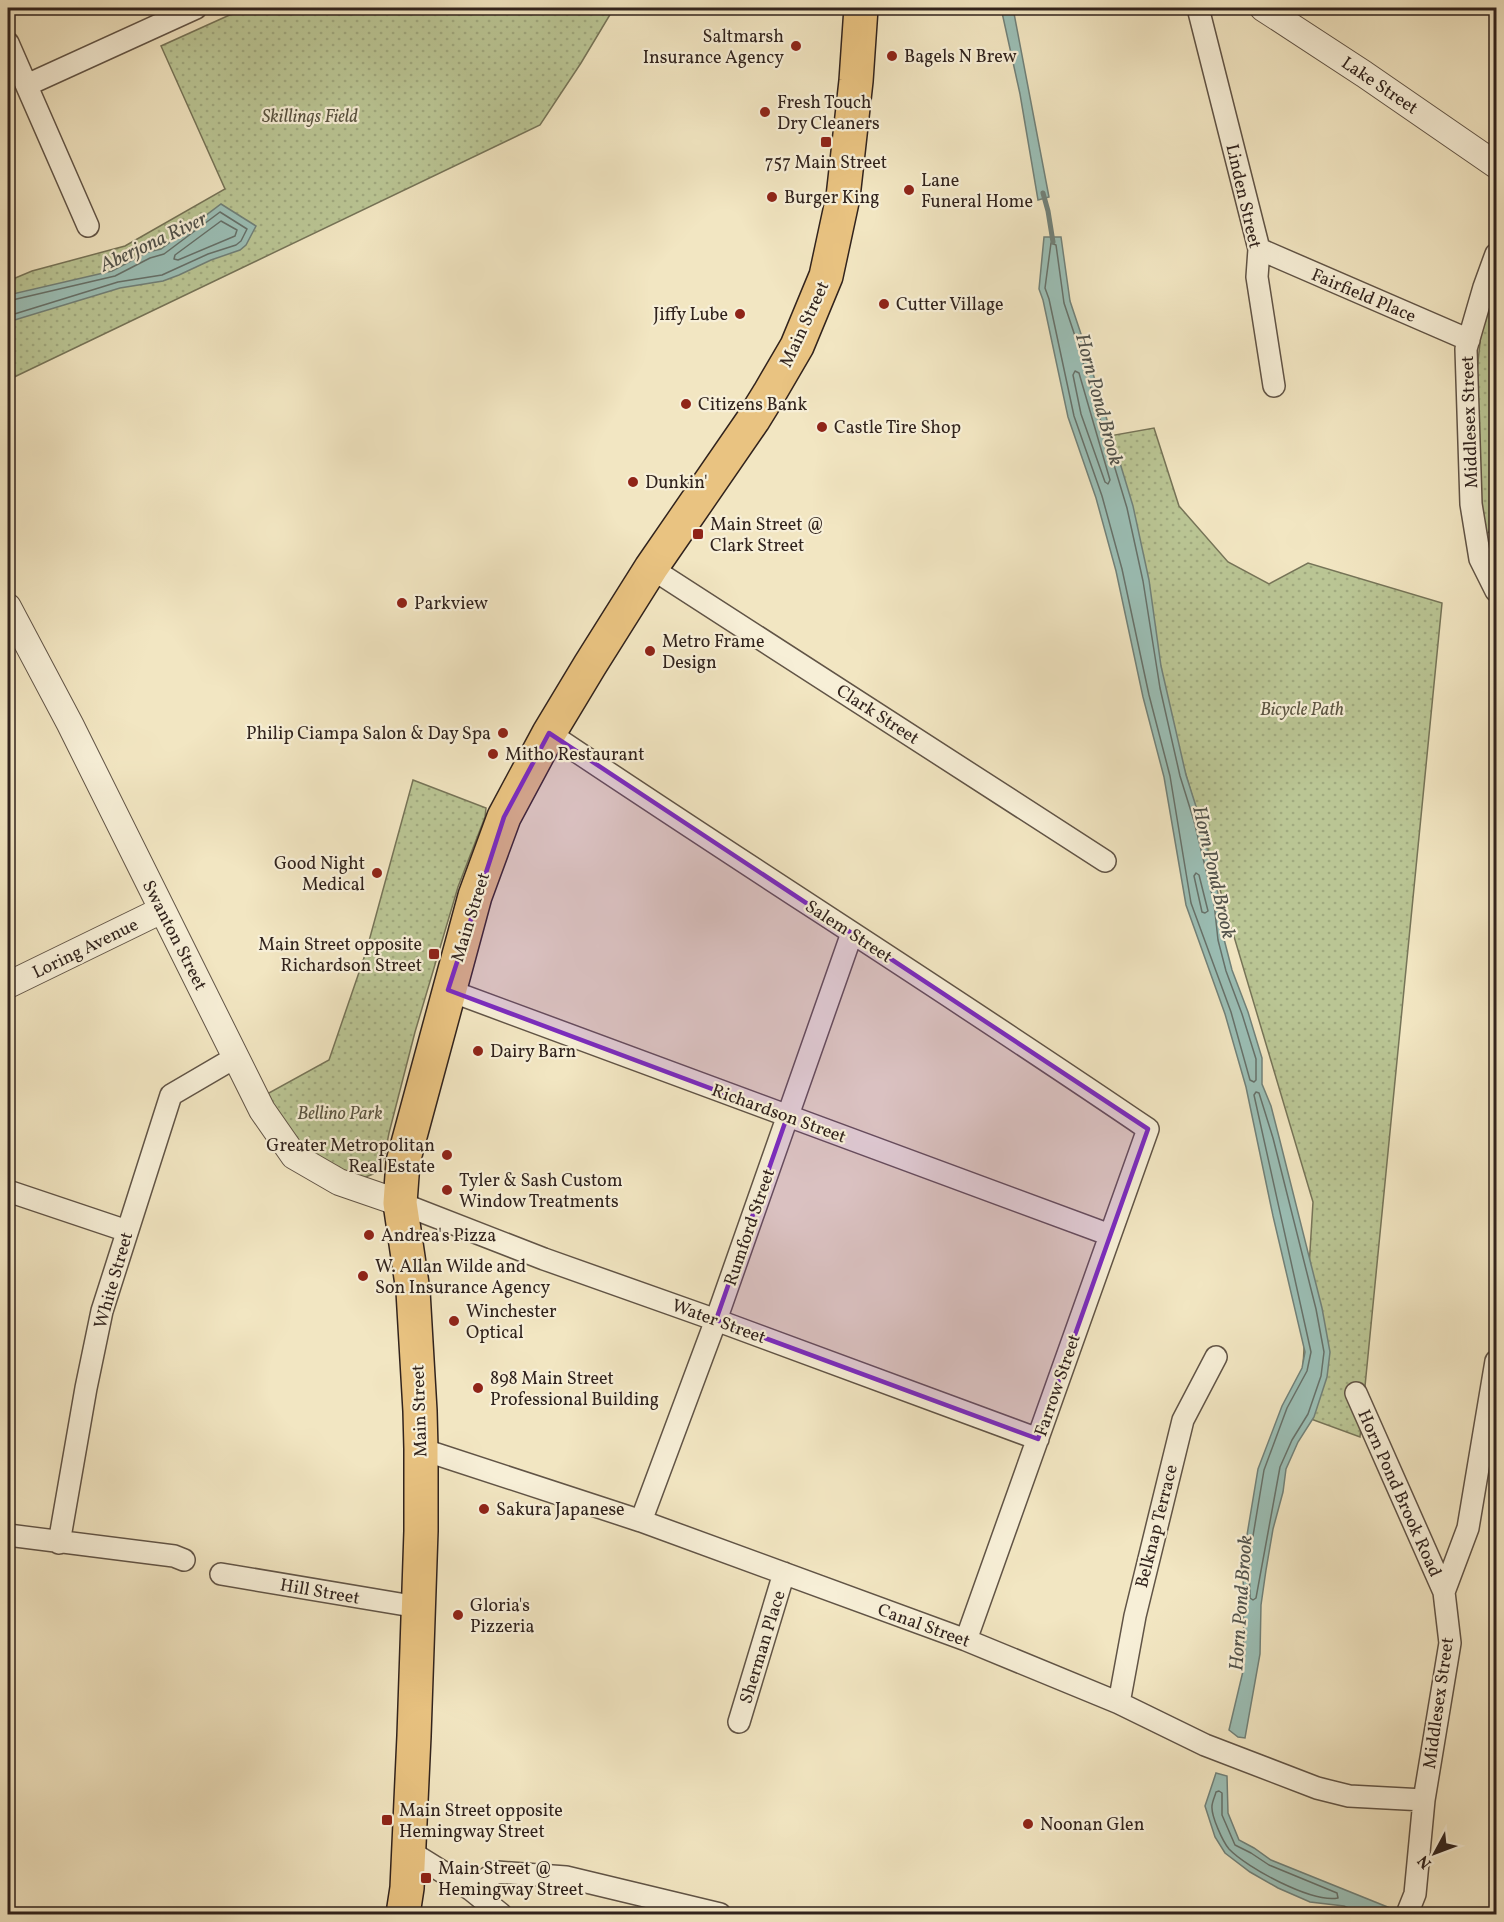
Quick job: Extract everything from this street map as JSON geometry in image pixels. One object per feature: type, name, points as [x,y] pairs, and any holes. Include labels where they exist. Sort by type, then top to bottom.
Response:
[{"type":"main road","name":"Main Street","points":[[403,1914],[407,1888],[414,1736],[421,1531],[421,1449],[413,1291],[400,1203],[403,1162],[475,896],[504,818],[549,733],[651,568],[753,420],[797,346],[826,276],[843,197],[856,81],[861,8]]},
{"type":"street","points":[[27,85],[196,8]]},
{"type":"street","name":"Linden Street","points":[[1198,8],[1259,249],[1257,277],[1274,386]]},
{"type":"street","name":"Lake Street","points":[[1263,8],[1497,165]]},
{"type":"street","points":[[8,43],[88,226]]},
{"type":"street","name":"Fairfield Place","points":[[1259,249],[1469,340]]},
{"type":"street","name":"Middlesex Street","points":[[1497,254],[1484,287],[1466,350],[1471,504],[1480,559],[1497,591]]},
{"type":"street","name":"Clark Street","points":[[651,568],[1105,861]]},
{"type":"street","name":"Swanton Street","points":[[8,607],[70,724],[262,1110],[294,1156],[339,1182],[400,1203]]},
{"type":"street","name":"Salem Street","points":[[549,733],[684,824],[1021,1042],[1148,1129]]},
{"type":"street","name":"Loring Avenue","points":[[8,985],[162,910]]},
{"type":"street","name":"Rumford Street","points":[[641,1521],[716,1320],[852,933]]},
{"type":"street","name":"Richardson Street","points":[[448,990],[1110,1235]]},
{"type":"street","name":"White Street","points":[[58,1543],[102,1311],[171,1095],[236,1057]]},
{"type":"street","name":"Farrow Street","points":[[966,1640],[1148,1129]]},
{"type":"street","points":[[8,1191],[127,1231]]},
{"type":"street","name":"Water Street","points":[[400,1203],[544,1259],[1038,1439]]},
{"type":"street","name":"Belknap Terrace","points":[[1119,1703],[1135,1616],[1183,1420],[1216,1357]]},
{"type":"street","name":"Middlesex Street","points":[[1407,1914],[1415,1894],[1424,1800],[1450,1643],[1444,1592],[1468,1528],[1497,1361]]},
{"type":"street","name":"Horn Pond Brook Road","points":[[1356,1393],[1444,1592]]},
{"type":"street","name":"Canal Street","points":[[421,1449],[641,1521],[966,1640],[1119,1703],[1205,1744],[1317,1788],[1349,1796],[1424,1800]]},
{"type":"street","points":[[8,1535],[174,1556],[184,1560]]},
{"type":"street","name":"Sherman Place","points":[[739,1722],[784,1573]]},
{"type":"street","name":"Hill Street","points":[[221,1574],[418,1607]]},
{"type":"street","points":[[409,1851],[470,1889],[501,1914]]},
{"type":"street","points":[[470,1889],[497,1872],[566,1877],[720,1914]]},
{"type":"highlighted area","points":[[549,733],[1148,1129],[1038,1439],[716,1320],[787,1117],[448,990],[504,817]]},
{"type":"green space","name":"Skillings Field","points":[[233,8],[614,8],[540,125],[8,380],[8,281],[32,271],[125,246],[225,189],[161,46],[234,13]]},
{"type":"green space","points":[[1496,289],[1496,527],[1483,536],[1476,381],[1481,333]]},
{"type":"green space","name":"Bicycle Path","points":[[1154,428],[1179,506],[1228,562],[1269,584],[1308,563],[1442,603],[1360,1437],[1300,1415],[1313,1202],[1147,644],[1081,441]]},
{"type":"green space","name":"Bellino Park","points":[[413,780],[486,808],[485,817],[458,887],[415,1032],[384,1158],[380,1167],[373,1174],[363,1178],[353,1177],[296,1146],[267,1094],[329,1060],[366,952]]},
{"type":"water","points":[[1001,8],[1013,8],[1049,197],[1038,200],[1020,94]]},
{"type":"water","points":[[221,204],[256,226],[246,245],[240,250],[163,281],[120,288],[8,322],[8,295],[112,271],[148,252],[161,249]]},
{"type":"water","name":"Horn Pond Brook","points":[[1044,237],[1061,237],[1070,301],[1133,506],[1149,580],[1161,666],[1186,775],[1200,819],[1220,902],[1224,939],[1232,970],[1262,1058],[1262,1084],[1271,1106],[1279,1137],[1322,1308],[1330,1352],[1327,1377],[1314,1417],[1298,1442],[1286,1469],[1266,1570],[1261,1605],[1260,1654],[1245,1738],[1238,1737],[1229,1730],[1244,1667],[1243,1559],[1258,1469],[1282,1406],[1302,1368],[1305,1352],[1246,1087],[1225,1014],[1186,905],[1164,777],[1143,697],[1116,571],[1096,498],[1068,417],[1039,289]]},
{"type":"water","points":[[1216,1773],[1227,1776],[1228,1813],[1239,1840],[1271,1860],[1390,1908],[1387,1914],[1357,1912],[1344,1906],[1310,1902],[1250,1872],[1225,1853],[1215,1837],[1205,1806]]},
{"type":"waterway","name":"Horn Pond Brook","points":[[1043,193],[1053,242]]},
{"type":"place","name":"Saltmarsh Insurance Agency","points":[[796,46]]},
{"type":"place","name":"Bagels N Brew","points":[[892,56]]},
{"type":"place","name":"Fresh Touch Dry Cleaners","points":[[765,112]]},
{"type":"place","name":"757 Main Street","points":[[826,142]]},
{"type":"place","name":"Lane Funeral Home","points":[[909,190]]},
{"type":"place","name":"Burger King","points":[[772,197]]},
{"type":"place","name":"Cutter Village","points":[[884,304]]},
{"type":"place","name":"Jiffy Lube","points":[[740,314]]},
{"type":"place","name":"Citizens Bank","points":[[686,404]]},
{"type":"place","name":"Castle Tire Shop","points":[[822,427]]},
{"type":"place","name":"Dunkin'","points":[[633,482]]},
{"type":"place","name":"Main Street @ Clark Street","points":[[698,534]]},
{"type":"place","name":"Parkview","points":[[402,603]]},
{"type":"place","name":"Metro Frame Design","points":[[650,651]]},
{"type":"place","name":"Philip Ciampa Salon & Day Spa","points":[[503,733]]},
{"type":"place","name":"Mitho Restaurant","points":[[493,754]]},
{"type":"place","name":"Good Night Medical","points":[[377,873]]},
{"type":"place","name":"Main Street opposite Richardson Street","points":[[434,954]]},
{"type":"place","name":"Dairy Barn","points":[[478,1051]]},
{"type":"place","name":"Greater Metropolitan Real Estate","points":[[447,1155]]},
{"type":"place","name":"Tyler & Sash Custom Window Treatments","points":[[447,1190]]},
{"type":"place","name":"Andrea's Pizza","points":[[369,1235]]},
{"type":"place","name":"W. Allan Wilde and Son Insurance Agency","points":[[363,1276]]},
{"type":"place","name":"Winchester Optical","points":[[454,1321]]},
{"type":"place","name":"898 Main Street Professional Building","points":[[478,1388]]},
{"type":"place","name":"Sakura Japanese","points":[[484,1509]]},
{"type":"place","name":"Gloria's Pizzeria","points":[[458,1615]]},
{"type":"place","name":"Main Street opposite Hemingway Street","points":[[387,1820]]},
{"type":"place","name":"Noonan Glen","points":[[1028,1824]]},
{"type":"place","name":"Main Street @ Hemingway Street","points":[[426,1878]]},
{"type":"water label","name":"Aberjona River","points":[[153,241]]}]
